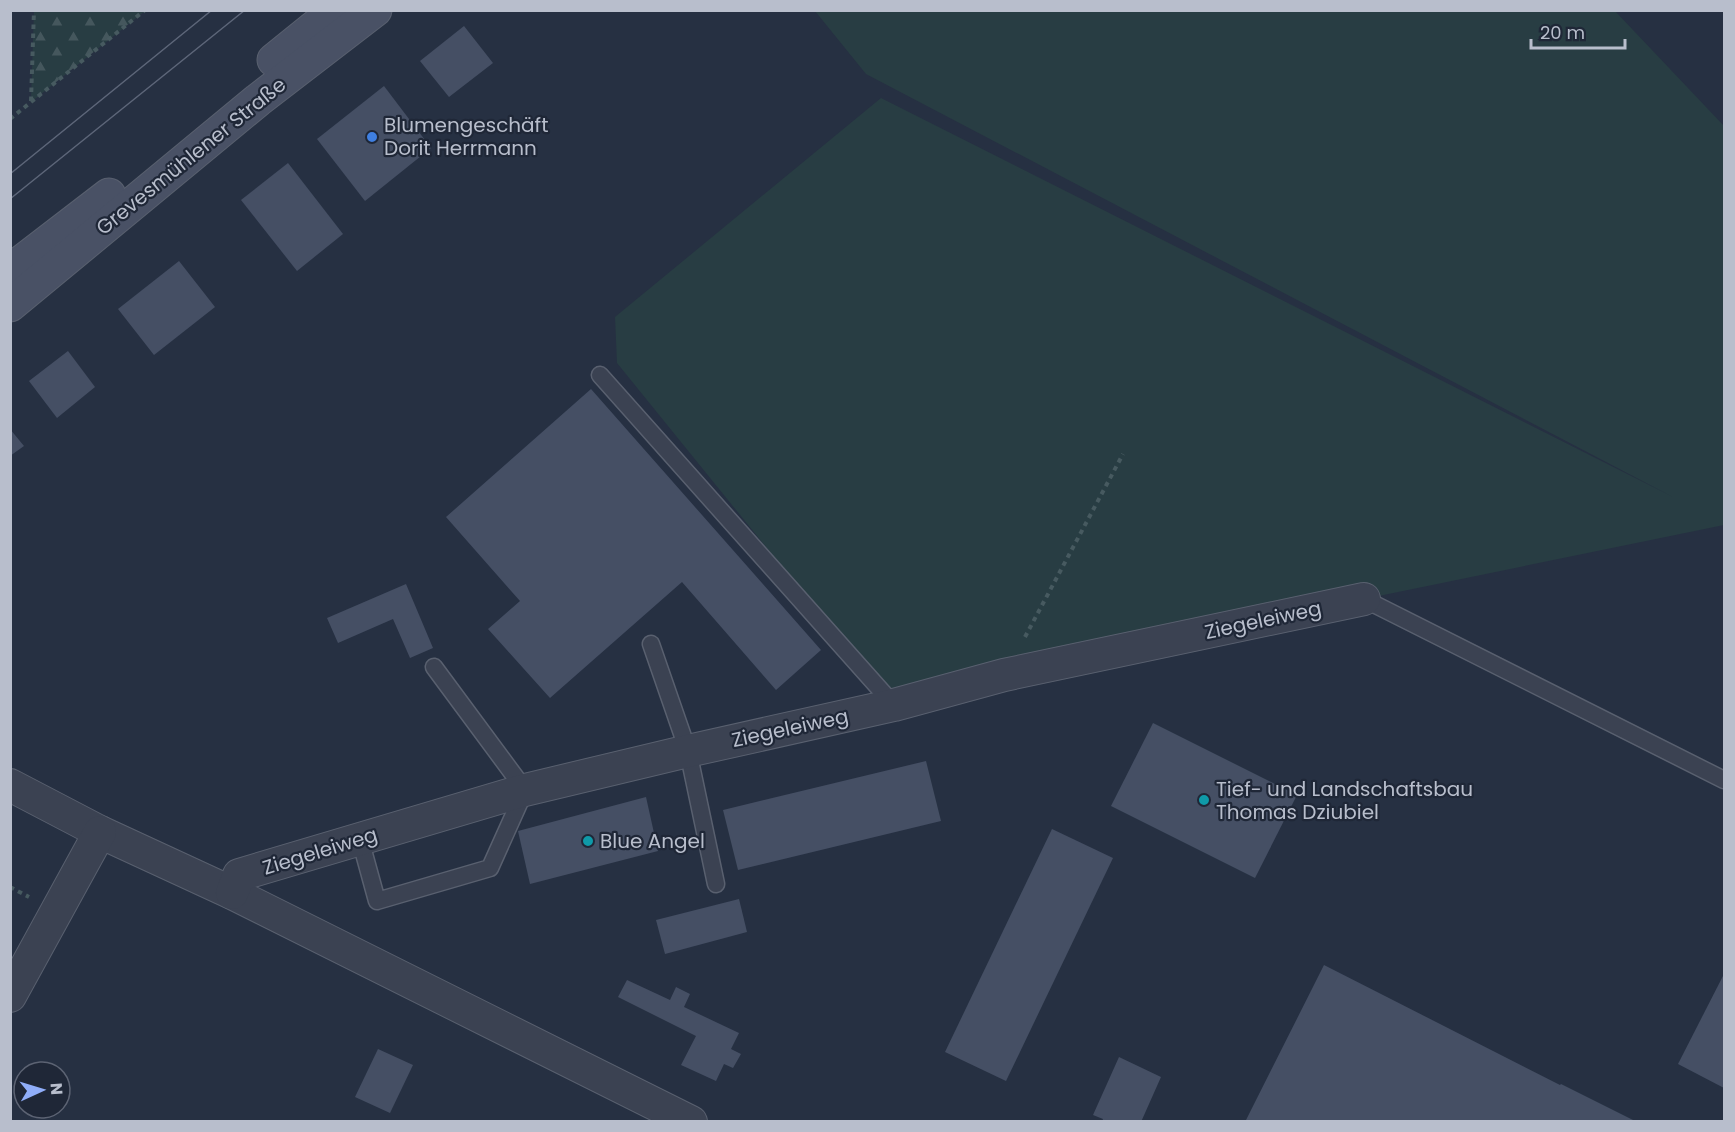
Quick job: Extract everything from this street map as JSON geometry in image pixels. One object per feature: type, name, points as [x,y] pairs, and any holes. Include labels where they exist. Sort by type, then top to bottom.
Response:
[{"type":"street","name":"Grevesmühlener Straße","points":[[10,271],[104,199],[336,10]]},
{"type":"street","name":"Grevesmühlener Straße","points":[[10,305],[258,100],[375,10]]},
{"type":"street","name":"Ziegeleiweg","points":[[232,893],[238,875],[525,790],[894,705],[1004,675],[1365,599]]},
{"type":"street","name":"Ziegeleiweg","points":[[10,785],[100,832],[232,893],[691,1122]]},
{"type":"street","points":[[10,996],[100,832]]},
{"type":"lane","points":[[600,375],[894,705]]},
{"type":"lane","points":[[1365,599],[1725,780]]},
{"type":"lane","points":[[651,644],[688,751],[716,884]]},
{"type":"lane","points":[[360,838],[377,901],[490,868],[525,790],[434,667]]},
{"type":"path","points":[[31,102],[34,10]]},
{"type":"path","points":[[10,120],[145,10]]},
{"type":"path","points":[[1004,675],[1123,454]]},
{"type":"path","points":[[10,887],[38,902]]},
{"type":"green space","points":[[34,10],[145,11],[31,102]]},
{"type":"green space","points":[[815,11],[1615,11],[1724,126],[1724,525],[1364,599],[894,705],[617,363],[615,317],[881,98],[1673,497],[866,74]]},
{"type":"building","points":[[464,26],[493,63],[449,97],[420,61]]},
{"type":"building","points":[[384,86],[431,148],[365,201],[317,139]]},
{"type":"building","points":[[288,163],[343,234],[297,271],[241,200]]},
{"type":"building","points":[[179,261],[215,307],[154,355],[118,309]]},
{"type":"building","points":[[68,351],[95,387],[57,418],[29,381]]},
{"type":"building","points":[[591,389],[821,650],[776,690],[682,582],[550,698],[488,629],[520,601],[446,517]]},
{"type":"building","points":[[10,429],[24,446],[10,456]]},
{"type":"building","points":[[406,584],[433,648],[410,658],[393,619],[338,643],[327,618]]},
{"type":"building","name":"Tief- und Landschaftsbau Thomas Dziubiel","points":[[1153,723],[1297,795],[1255,878],[1111,806]]},
{"type":"building","points":[[926,761],[941,821],[738,870],[723,810]]},
{"type":"building","name":"Blue Angel","points":[[646,797],[658,851],[530,884],[518,831]]},
{"type":"building","points":[[1052,829],[1113,858],[1006,1081],[945,1052]]},
{"type":"building","points":[[739,899],[747,932],[665,954],[656,920]]},
{"type":"building","points":[[1324,965],[1560,1085],[1637,1122],[1245,1122]]},
{"type":"building","points":[[1724,974],[1724,1088],[1678,1064]]},
{"type":"building","points":[[627,980],[670,1000],[676,987],[690,994],[684,1007],[739,1033],[731,1049],[741,1054],[733,1068],[724,1064],[716,1081],[681,1065],[696,1036],[618,997]]},
{"type":"building","points":[[378,1049],[413,1065],[390,1113],[355,1097]]},
{"type":"building","points":[[1119,1057],[1161,1077],[1141,1122],[1102,1122],[1103,1119],[1093,1115]]},
{"type":"tram line","points":[[10,174],[212,10]]},
{"type":"tram line","points":[[10,199],[245,10]]},
{"type":"place","name":"Blumengeschäft Dorit Herrmann","points":[[372,137]]},
{"type":"place","name":"Tief- und Landschaftsbau Thomas Dziubiel","points":[[1204,800]]},
{"type":"place","name":"Blue Angel","points":[[588,841]]}]
